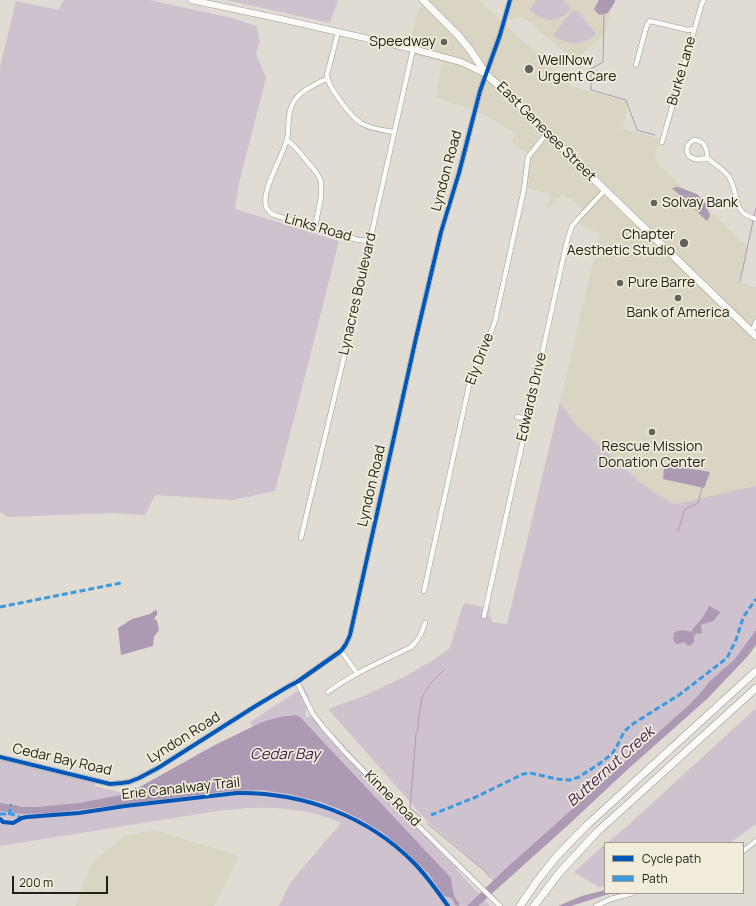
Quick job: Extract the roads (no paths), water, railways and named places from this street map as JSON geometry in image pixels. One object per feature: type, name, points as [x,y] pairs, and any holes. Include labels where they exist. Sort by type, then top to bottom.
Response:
[{"type":"highway","points":[[424,0],[458,35],[471,51],[486,74]]},
{"type":"highway","name":"East Genesee Street","points":[[486,74],[754,334]]},
{"type":"highway","points":[[520,906],[537,880],[557,856],[586,826],[756,671]]},
{"type":"highway","points":[[534,906],[560,872],[597,832],[756,688]]},
{"type":"main road","name":"East Genesee Street","points":[[191,0],[413,49],[461,62],[486,74]]},
{"type":"street","name":"Lyndon Road","points":[[120,783],[129,782],[158,768],[254,707],[297,682],[341,650],[346,644],[350,635],[441,232],[459,173],[480,90],[500,35],[510,0]]},
{"type":"street","name":"Burke Lane","points":[[662,142],[703,0]]},
{"type":"street","points":[[636,65],[646,28],[650,21],[688,30],[694,29]]},
{"type":"street","points":[[338,32],[328,71],[328,78],[341,102],[359,121],[368,126],[394,132]]},
{"type":"street","name":"Lynacres Boulevard","points":[[301,538],[413,49]]},
{"type":"street","points":[[314,227],[322,197],[320,181],[316,172],[295,146],[287,140],[288,118],[293,103],[302,93],[328,78]]},
{"type":"street","name":"Ely Drive","points":[[424,591],[470,381],[495,321],[524,189],[528,157],[547,133]]},
{"type":"street","name":"Links Road","points":[[287,140],[272,176],[265,200],[267,210],[274,215],[358,240],[370,241]]},
{"type":"street","points":[[694,140],[701,141],[708,154],[707,158],[701,160],[689,156],[687,151],[690,142],[694,140]]},
{"type":"street","points":[[707,158],[728,174],[742,212],[756,219]]},
{"type":"street","name":"Edwards Drive","points":[[484,616],[570,232],[572,226],[577,220],[605,190]]},
{"type":"street","points":[[754,334],[756,322]]},
{"type":"street","points":[[517,417],[527,419]]},
{"type":"street","points":[[328,692],[344,680],[411,647],[420,637],[425,623]]},
{"type":"street","points":[[341,650],[357,673]]},
{"type":"street","name":"Kinne Road","points":[[297,682],[313,714],[345,752],[397,806],[499,905]]},
{"type":"street","name":"Cedar Bay Road","points":[[0,757],[110,784],[120,783]]},
{"type":"street","points":[[744,850],[756,841]]},
{"type":"street","points":[[596,906],[630,894]]},
{"type":"water","points":[[599,0],[615,0],[615,2],[608,13],[599,15],[594,9]]},
{"type":"water","points":[[678,187],[697,194],[706,204],[710,216],[707,221],[672,188]]},
{"type":"water","points":[[668,465],[710,472],[704,488],[663,479],[664,467]]},
{"type":"water","points":[[709,606],[720,613],[713,621],[701,625],[702,633],[695,634],[694,642],[688,646],[685,642],[678,644],[675,643],[673,639],[674,633],[682,630],[691,632],[703,618]]},
{"type":"water","points":[[155,610],[157,611],[157,615],[154,618],[157,621],[159,630],[154,637],[153,646],[121,655],[118,628],[132,619],[150,614]]},
{"type":"water","points":[[756,630],[756,645],[747,657],[708,698],[478,906],[467,906],[502,872],[690,704],[709,682],[735,659]]},
{"type":"water","name":"Cedar Bay","points":[[296,715],[300,717],[451,878],[454,895],[459,903],[459,906],[455,905],[452,898],[444,896],[428,873],[404,850],[382,832],[340,809],[321,802],[289,794],[262,790],[229,791],[53,813],[23,814],[0,811],[0,803],[21,807],[37,807],[79,803],[127,794],[213,746],[262,722],[280,717]]},
{"type":"water","points":[[604,890],[604,894],[609,894],[571,906],[558,906],[582,896]]},
{"type":"waterway","points":[[604,14],[603,62],[591,69],[591,90],[626,100],[637,130],[655,135]]},
{"type":"waterway","points":[[754,216],[756,208]]},
{"type":"waterway","points":[[740,282],[753,221]]},
{"type":"waterway","points":[[678,531],[685,509],[698,503],[702,488]]},
{"type":"waterway","points":[[421,817],[410,808],[416,733],[418,729],[422,697],[431,683],[444,670]]},
{"type":"waterway","points":[[427,823],[495,881]]},
{"type":"place","name":"Speedway","points":[[444,42]]},
{"type":"place","name":"WellNow Urgent Care","points":[[529,69]]},
{"type":"place","name":"Solvay Bank","points":[[654,203]]},
{"type":"place","name":"Chapter Aesthetic Studio","points":[[684,243]]},
{"type":"place","name":"Pure Barre","points":[[620,283]]},
{"type":"place","name":"Bank of America","points":[[678,298]]},
{"type":"place","name":"Rescue Mission Donation Center","points":[[652,432]]},
{"type":"water label","name":"Butternut Creek","points":[[611,767]]}]
